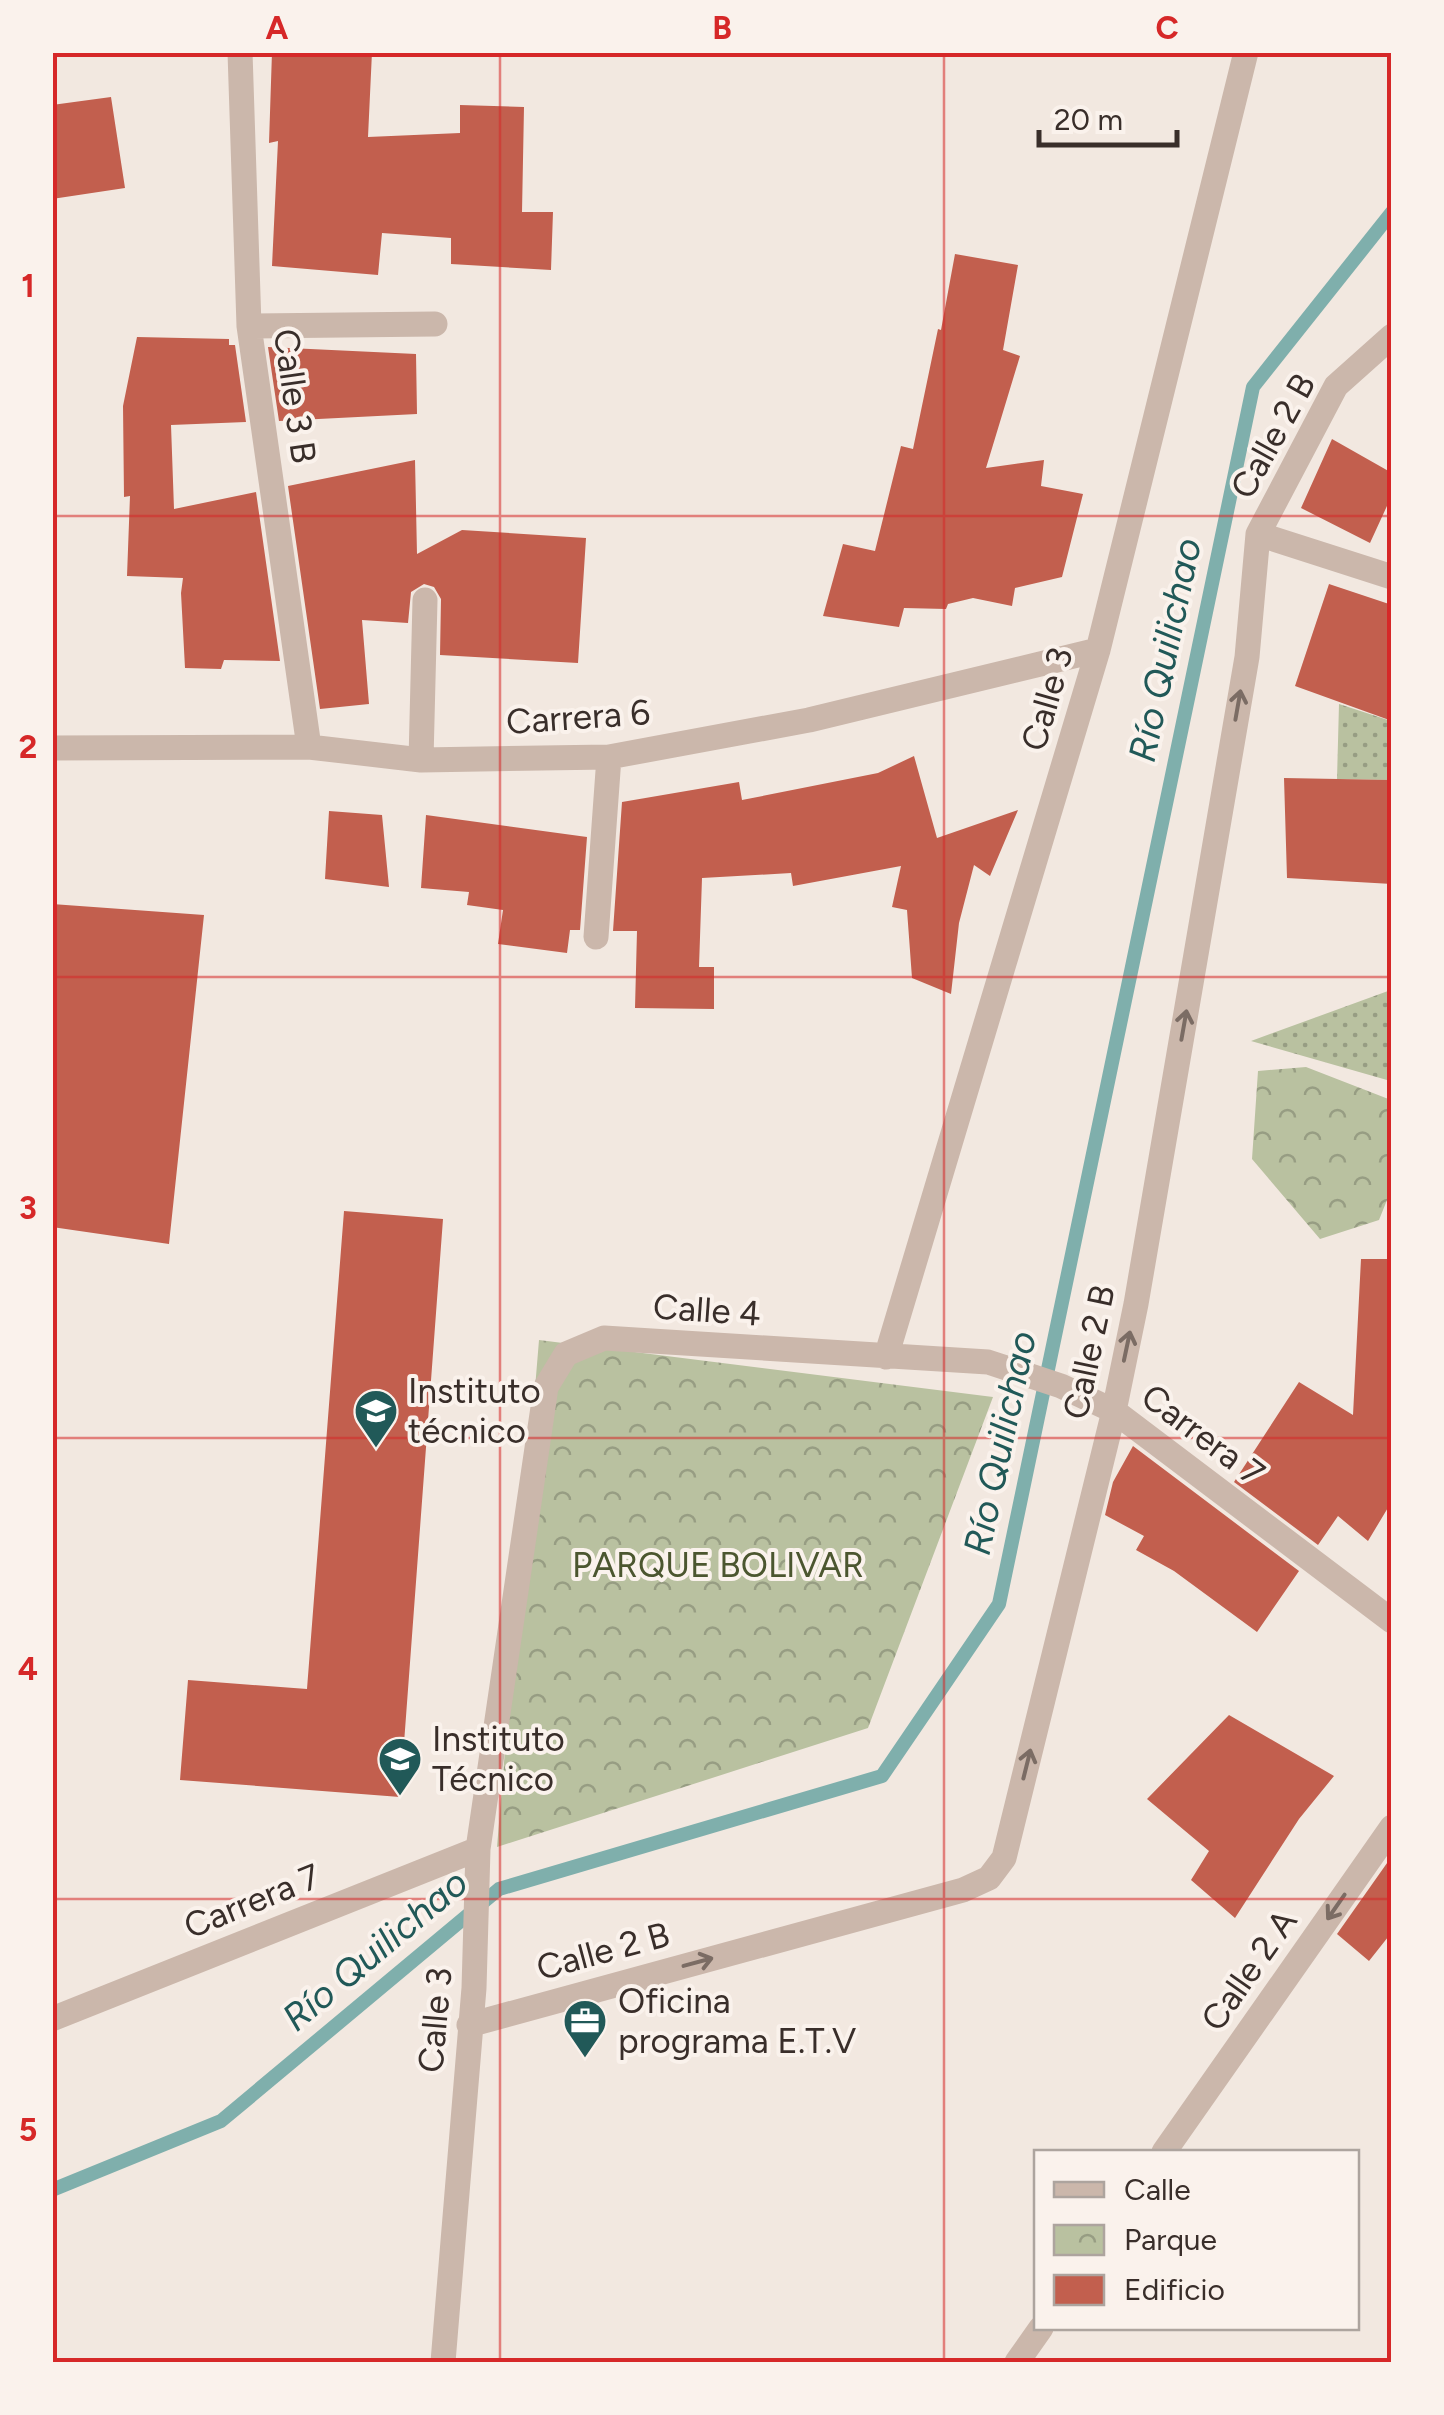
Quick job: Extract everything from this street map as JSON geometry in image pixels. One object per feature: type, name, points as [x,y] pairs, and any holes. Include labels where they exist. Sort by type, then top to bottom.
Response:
[{"type":"street","name":"Calle 3 B","points":[[240,52],[249,326],[309,748]]},
{"type":"street","name":"Calle 3","points":[[886,1357],[1098,650],[1246,52]]},
{"type":"street","points":[[249,326],[435,324]]},
{"type":"street","name":"Calle 2 B","points":[[469,2024],[963,1890],[989,1878],[1004,1858],[1114,1411],[1140,1284],[1246,657],[1258,534],[1336,386],[1392,336]]},
{"type":"street","points":[[1258,534],[1392,577]]},
{"type":"street","points":[[422,760],[425,600]]},
{"type":"street","name":"Carrera 6","points":[[52,748],[309,748],[422,760],[609,757],[808,720],[1098,650]]},
{"type":"street","points":[[596,937],[609,757]]},
{"type":"street","name":"Calle 4","points":[[546,1388],[566,1354],[604,1338],[886,1357]]},
{"type":"street","name":"Carrera 7","points":[[886,1357],[988,1362],[1076,1392],[1114,1411],[1392,1620]]},
{"type":"street","name":"Calle 3","points":[[443,2362],[474,1988],[478,1848],[546,1388]]},
{"type":"street","name":"Calle 2 A","points":[[1165,2150],[1392,1827]]},
{"type":"street","name":"Carrera 7","points":[[52,2018],[478,1848]]},
{"type":"street","points":[[1017,2362],[1040,2330]]},
{"type":"green space","points":[[1339,704],[1391,721],[1391,780],[1337,779]]},
{"type":"green space","points":[[1388,991],[1387,1080],[1251,1041]]},
{"type":"green space","points":[[1306,1067],[1391,1100],[1391,1190],[1379,1220],[1320,1239],[1252,1159],[1258,1071]]},
{"type":"green space","name":"PARQUE BOLIVAR","points":[[539,1340],[993,1397],[868,1728],[497,1847]]},
{"type":"building","points":[[272,52],[372,52],[368,137],[460,133],[460,105],[524,107],[522,212],[553,212],[551,270],[451,264],[451,238],[382,233],[378,275],[272,266],[278,141],[269,143]]},
{"type":"building","points":[[111,97],[125,188],[52,199],[52,105]]},
{"type":"building","points":[[955,254],[1018,265],[1003,350],[1020,356],[986,468],[1044,460],[1041,486],[1083,494],[1062,577],[1015,588],[1012,606],[973,598],[948,604],[946,609],[904,608],[899,627],[823,616],[843,544],[875,551],[901,446],[913,449]]},
{"type":"building","points":[[137,337],[229,339],[229,345],[235,345],[246,422],[171,425],[174,509],[256,492],[280,661],[224,660],[221,669],[185,668],[183,578],[127,576],[130,496],[124,497],[123,406]]},
{"type":"building","points":[[268,347],[416,354],[417,414],[279,421]]},
{"type":"building","points":[[1332,439],[1392,473],[1392,495],[1370,543],[1301,508]]},
{"type":"building","points":[[415,460],[417,554],[462,530],[586,538],[578,663],[440,655],[441,599],[434,587],[424,584],[411,592],[408,623],[362,620],[369,704],[320,709],[288,486]]},
{"type":"building","points":[[1329,584],[1392,605],[1392,721],[1295,686]]},
{"type":"building","points":[[914,756],[937,838],[1018,810],[990,876],[974,865],[959,923],[951,994],[912,978],[907,910],[892,907],[901,866],[793,886],[791,873],[702,878],[699,967],[714,967],[714,1009],[635,1008],[637,931],[613,931],[622,802],[739,782],[742,800],[878,773]]},
{"type":"building","points":[[1284,778],[1392,780],[1392,884],[1287,878]]},
{"type":"building","points":[[329,811],[382,815],[389,887],[325,879]]},
{"type":"building","points":[[426,815],[587,837],[580,930],[570,930],[567,953],[498,944],[503,910],[467,905],[469,892],[421,888]]},
{"type":"building","points":[[52,904],[204,915],[169,1244],[52,1227]]},
{"type":"building","name":"Instituto técnico","points":[[344,1211],[443,1219],[400,1797],[180,1780],[188,1680],[307,1689]]},
{"type":"building","points":[[1361,1259],[1392,1259],[1392,1501],[1368,1541],[1338,1516],[1318,1545],[1234,1482],[1299,1382],[1353,1415]]},
{"type":"building","points":[[1133,1446],[1299,1571],[1257,1632],[1174,1571],[1136,1550],[1144,1536],[1105,1515],[1113,1482]]},
{"type":"building","points":[[1229,1715],[1334,1776],[1299,1819],[1235,1918],[1191,1880],[1209,1851],[1147,1799]]},
{"type":"building","points":[[1392,1856],[1392,1932],[1369,1961],[1337,1934]]},
{"type":"waterway","name":"Río Quilichao","points":[[52,2190],[221,2121],[499,1889],[882,1776],[999,1604],[1253,387],[1392,212]]},
{"type":"place","name":"Instituto técnico","points":[[376,1449]]},
{"type":"place","name":"Instituto Técnico","points":[[400,1797]]},
{"type":"place","name":"Oficina programa E.T.V","points":[[585,2059]]}]
